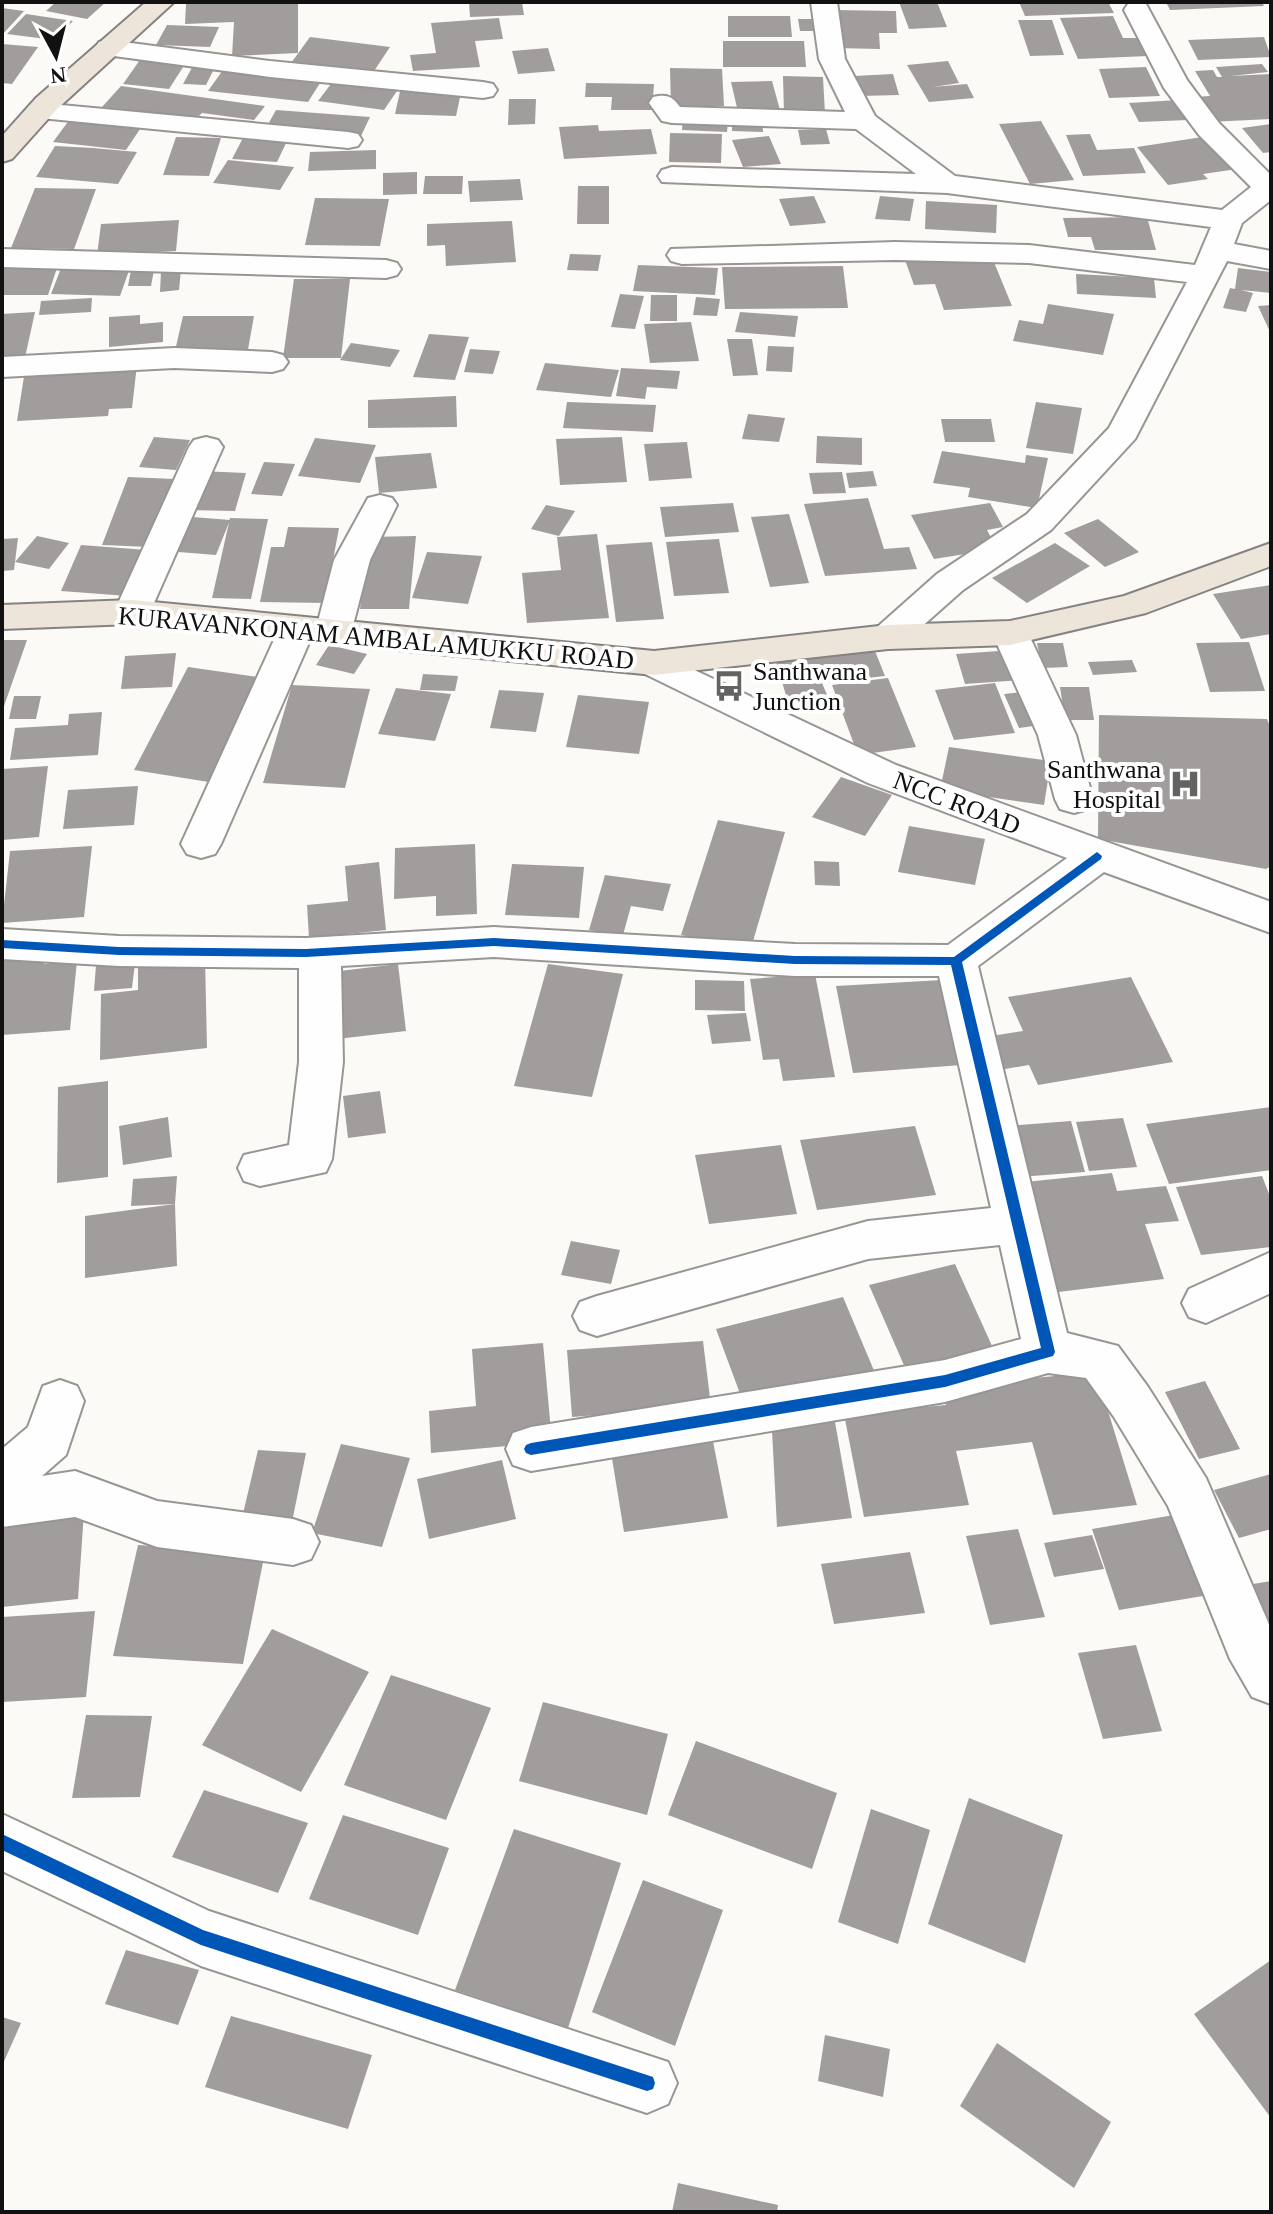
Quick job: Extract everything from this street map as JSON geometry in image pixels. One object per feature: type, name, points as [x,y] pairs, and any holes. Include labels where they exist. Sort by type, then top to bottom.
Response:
[{"type":"main road","points":[[2,153],[98,40],[125,2]]},
{"type":"main road","points":[[98,40],[161,2]]},
{"type":"main road","name":"KURAVANKONAM AMBALAMUKKU ROAD","points":[[2,617],[132,612],[654,663],[888,637],[1010,633],[1133,605],[1271,554]]},
{"type":"street","points":[[824,2],[832,59],[863,121],[947,184]]},
{"type":"street","points":[[888,637],[950,582],[1039,522],[1123,432],[1217,248],[1250,200],[1270,188],[1209,129],[1174,82],[1137,10]]},
{"type":"street","points":[[98,40],[270,69],[483,90]]},
{"type":"street","points":[[663,103],[672,115],[863,121]]},
{"type":"street","points":[[40,111],[348,140]]},
{"type":"street","points":[[672,176],[947,184],[1271,260]]},
{"type":"street","points":[[682,255],[895,251],[1029,254],[1217,248]]},
{"type":"street","points":[[2,258],[386,269]]},
{"type":"street","points":[[2,367],[174,358],[272,362]]},
{"type":"street","points":[[132,612],[206,447]]},
{"type":"street","points":[[201,844],[380,505]]},
{"type":"street","points":[[1010,633],[1057,735],[1074,799]]},
{"type":"street","name":"NCC ROAD","points":[[654,663],[882,774],[1271,918]]},
{"type":"street","points":[[2,944],[119,951],[320,952],[494,942],[795,960],[956,961],[1097,856]]},
{"type":"street","points":[[260,1168],[310,1159],[321,1062],[320,952]]},
{"type":"street","points":[[956,961],[1048,1352]]},
{"type":"street","points":[[597,1316],[868,1240],[1017,1224]]},
{"type":"street","points":[[1206,1303],[1271,1271]]},
{"type":"street","points":[[531,1449],[945,1381],[1048,1352],[1101,1361],[1131,1402],[1188,1494],[1249,1641],[1271,1679]]},
{"type":"street","points":[[2,1479],[49,1440],[60,1401]]},
{"type":"street","points":[[2,1504],[75,1494],[157,1524],[293,1542]]},
{"type":"street","points":[[2,1842],[201,1937],[647,2083]]},
{"type":"building","points":[[56,2],[106,2],[87,19],[46,11]]},
{"type":"building","points":[[298,2],[298,53],[232,56],[234,22],[185,24],[186,4]]},
{"type":"building","points":[[469,2],[522,2],[524,15],[470,17]]},
{"type":"building","points":[[899,2],[937,2],[947,27],[909,29]]},
{"type":"building","points":[[1019,2],[1108,2],[1114,13],[1025,16]]},
{"type":"building","points":[[1166,2],[1262,2],[1264,6],[1170,10]]},
{"type":"building","points":[[2,8],[24,11],[2,35]]},
{"type":"building","points":[[834,10],[896,11],[897,33],[879,33],[880,49],[835,48]]},
{"type":"building","points":[[26,14],[73,21],[54,40],[7,34]]},
{"type":"building","points":[[728,16],[790,16],[792,37],[728,37]]},
{"type":"building","points":[[1113,16],[1123,38],[1140,38],[1148,56],[1078,59],[1060,18]]},
{"type":"building","points":[[499,18],[503,39],[475,41],[480,67],[413,71],[410,55],[436,53],[431,23]]},
{"type":"building","points":[[798,19],[813,19],[815,31],[800,31]]},
{"type":"building","points":[[1018,20],[1052,20],[1064,55],[1030,56]]},
{"type":"building","points":[[167,25],[219,27],[210,47],[156,45]]},
{"type":"building","points":[[310,37],[390,47],[372,74],[291,63]]},
{"type":"building","points":[[1264,37],[1271,57],[1198,60],[1188,40]]},
{"type":"building","points":[[723,41],[804,41],[806,67],[723,67]]},
{"type":"building","points":[[2,44],[38,47],[12,84],[2,83]]},
{"type":"building","points":[[548,48],[555,71],[518,74],[512,51]]},
{"type":"building","points":[[142,57],[187,61],[169,89],[123,84]]},
{"type":"building","points":[[948,61],[959,83],[933,87],[967,84],[974,98],[929,102],[907,65]]},
{"type":"building","points":[[194,64],[216,65],[206,85],[183,84]]},
{"type":"building","points":[[1262,64],[1268,72],[1230,76],[1271,74],[1271,119],[1208,122],[1193,97],[1210,96],[1195,71],[1213,70],[1217,77],[1222,77],[1216,67]]},
{"type":"building","points":[[1146,67],[1160,96],[1109,98],[1099,69]]},
{"type":"building","points":[[670,68],[722,69],[724,106],[671,106]]},
{"type":"building","points":[[223,70],[322,80],[308,102],[208,91]]},
{"type":"building","points":[[893,74],[899,95],[860,96],[854,76]]},
{"type":"building","points":[[783,76],[823,77],[825,114],[784,113]]},
{"type":"building","points":[[334,80],[399,88],[384,110],[318,101]]},
{"type":"building","points":[[772,81],[780,110],[738,112],[731,82]]},
{"type":"building","points":[[586,83],[654,84],[652,110],[611,110],[612,97],[585,97]]},
{"type":"building","points":[[121,86],[265,106],[254,120],[202,113],[195,120],[102,107]]},
{"type":"building","points":[[401,87],[462,88],[456,116],[395,114]]},
{"type":"building","points":[[509,99],[536,99],[535,124],[508,125]]},
{"type":"building","points":[[1178,100],[1188,120],[1139,122],[1129,103]]},
{"type":"building","points":[[276,110],[370,117],[361,136],[266,128]]},
{"type":"building","points":[[683,118],[728,120],[727,132],[682,130]]},
{"type":"building","points":[[70,119],[142,126],[126,150],[53,142]]},
{"type":"building","points":[[732,120],[762,120],[763,132],[732,131]]},
{"type":"building","points":[[1041,121],[1074,180],[1030,184],[999,124]]},
{"type":"building","points":[[1271,124],[1271,152],[1263,153],[1242,128]]},
{"type":"building","points":[[598,125],[599,131],[651,129],[657,154],[564,159],[559,127]]},
{"type":"building","points":[[826,129],[830,144],[801,145],[798,130]]},
{"type":"building","points":[[670,133],[722,134],[721,163],[669,162]]},
{"type":"building","points":[[245,134],[289,137],[277,162],[232,159]]},
{"type":"building","points":[[1090,134],[1097,150],[1134,148],[1146,173],[1083,176],[1066,135]]},
{"type":"building","points":[[769,136],[781,164],[743,167],[732,140]]},
{"type":"building","points":[[1209,136],[1237,169],[1203,174],[1208,179],[1168,185],[1137,147]]},
{"type":"building","points":[[176,137],[221,138],[209,176],[163,175]]},
{"type":"building","points":[[55,146],[137,152],[118,184],[36,177]]},
{"type":"building","points":[[376,150],[376,169],[308,171],[310,152]]},
{"type":"building","points":[[228,160],[294,167],[280,190],[213,183]]},
{"type":"building","points":[[417,172],[417,194],[383,195],[383,173]]},
{"type":"building","points":[[425,176],[463,176],[462,194],[423,194]]},
{"type":"building","points":[[520,179],[523,200],[470,202],[468,181]]},
{"type":"building","points":[[578,186],[609,186],[609,224],[577,224]]},
{"type":"building","points":[[35,188],[96,189],[74,249],[11,248]]},
{"type":"building","points":[[814,196],[826,223],[790,226],[779,199]]},
{"type":"building","points":[[880,196],[914,199],[910,221],[875,219]]},
{"type":"building","points":[[315,198],[389,199],[380,246],[305,245]]},
{"type":"building","points":[[926,201],[997,205],[996,233],[925,229]]},
{"type":"building","points":[[1147,217],[1156,250],[1095,250],[1091,237],[1068,237],[1063,218]]},
{"type":"building","points":[[179,220],[176,251],[97,255],[101,224]]},
{"type":"building","points":[[512,221],[516,262],[446,266],[445,245],[427,246],[427,224]]},
{"type":"building","points":[[570,254],[601,255],[598,271],[567,270]]},
{"type":"building","points":[[991,255],[1012,306],[944,310],[935,284],[914,285],[905,260]]},
{"type":"building","points":[[63,263],[131,265],[120,296],[51,294]]},
{"type":"building","points":[[2,265],[58,265],[48,295],[2,295]]},
{"type":"building","points":[[638,265],[718,268],[715,295],[633,291]]},
{"type":"building","points":[[843,266],[848,308],[725,309],[722,267]]},
{"type":"building","points":[[1238,268],[1271,272],[1271,293],[1241,290],[1253,293],[1246,312],[1223,308],[1230,288],[1235,289]]},
{"type":"building","points":[[131,270],[154,270],[151,286],[128,286]]},
{"type":"building","points":[[181,270],[179,290],[160,292],[161,271]]},
{"type":"building","points":[[1076,274],[1154,278],[1156,298],[1077,294]]},
{"type":"building","points":[[294,279],[350,279],[341,358],[283,358]]},
{"type":"building","points":[[620,294],[644,296],[635,329],[611,327]]},
{"type":"building","points":[[651,295],[677,295],[677,321],[650,321]]},
{"type":"building","points":[[696,297],[720,299],[717,316],[693,315]]},
{"type":"building","points":[[92,298],[91,312],[39,315],[41,301]]},
{"type":"building","points":[[1048,304],[1114,314],[1103,355],[1013,341],[1019,320],[1043,324]]},
{"type":"building","points":[[1271,305],[1271,334],[1258,306]]},
{"type":"building","points":[[35,312],[24,362],[2,364],[2,314]]},
{"type":"building","points":[[740,312],[798,316],[795,337],[735,332]]},
{"type":"building","points":[[140,315],[140,324],[163,322],[163,342],[109,347],[109,317]]},
{"type":"building","points":[[183,316],[254,316],[247,355],[174,355]]},
{"type":"building","points":[[691,322],[699,361],[650,363],[644,324]]},
{"type":"building","points":[[429,334],[469,337],[455,380],[413,377]]},
{"type":"building","points":[[727,339],[752,339],[758,375],[733,376]]},
{"type":"building","points":[[351,343],[400,350],[390,367],[340,360]]},
{"type":"building","points":[[768,346],[794,347],[792,372],[766,371]]},
{"type":"building","points":[[470,349],[500,351],[493,374],[464,372]]},
{"type":"building","points":[[545,363],[619,370],[611,397],[536,390]]},
{"type":"building","points":[[137,365],[132,408],[109,409],[108,416],[17,421],[25,370]]},
{"type":"building","points":[[621,368],[680,371],[677,389],[647,387],[645,399],[616,396]]},
{"type":"building","points":[[456,396],[457,427],[368,428],[368,400]]},
{"type":"building","points":[[567,402],[656,405],[653,432],[563,428]]},
{"type":"building","points":[[1036,402],[1082,408],[1073,454],[1026,448]]},
{"type":"building","points":[[748,414],[785,418],[779,442],[742,439]]},
{"type":"building","points":[[941,419],[991,419],[995,442],[945,442]]},
{"type":"building","points":[[817,436],[862,438],[862,465],[816,463]]},
{"type":"building","points":[[154,437],[190,440],[176,470],[139,467]]},
{"type":"building","points":[[622,437],[627,482],[560,485],[556,439]]},
{"type":"building","points":[[315,438],[376,445],[360,483],[298,476]]},
{"type":"building","points":[[687,442],[692,478],[649,481],[644,444]]},
{"type":"building","points":[[942,451],[1025,463],[1026,455],[1048,458],[1037,508],[968,497],[970,488],[933,483]]},
{"type":"building","points":[[431,453],[437,488],[379,493],[375,457]]},
{"type":"building","points":[[264,462],[295,464],[282,496],[251,494]]},
{"type":"building","points":[[199,471],[246,473],[235,511],[187,510]]},
{"type":"building","points":[[873,471],[877,486],[849,488],[846,473]]},
{"type":"building","points":[[842,472],[846,493],[813,494],[809,473]]},
{"type":"building","points":[[128,477],[174,479],[150,547],[102,545]]},
{"type":"building","points":[[868,498],[884,549],[909,547],[917,569],[825,576],[804,504]]},
{"type":"building","points":[[733,503],[739,532],[665,537],[660,507]]},
{"type":"building","points":[[990,503],[1003,527],[987,530],[997,549],[934,559],[911,515]]},
{"type":"building","points":[[546,505],[575,511],[559,536],[531,529]]},
{"type":"building","points":[[789,514],[809,583],[770,587],[751,517]]},
{"type":"building","points":[[180,516],[230,520],[216,555],[166,551]]},
{"type":"building","points":[[230,518],[268,519],[251,599],[212,598]]},
{"type":"building","points":[[1098,519],[1139,552],[1105,567],[1064,533]]},
{"type":"building","points":[[288,527],[339,528],[325,603],[260,602],[271,547],[284,547]]},
{"type":"building","points":[[597,534],[609,618],[527,623],[522,573],[561,570],[557,537]]},
{"type":"building","points":[[37,536],[69,543],[49,569],[15,562]]},
{"type":"building","points":[[416,536],[409,609],[360,609],[368,537]]},
{"type":"building","points":[[18,538],[14,570],[2,571],[2,539]]},
{"type":"building","points":[[719,539],[729,593],[674,596],[666,542]]},
{"type":"building","points":[[652,542],[664,619],[616,622],[606,545]]},
{"type":"building","points":[[1055,543],[1090,566],[1027,603],[992,578]]},
{"type":"building","points":[[81,545],[147,550],[128,596],[61,591]]},
{"type":"building","points":[[427,552],[482,556],[468,604],[412,598]]},
{"type":"building","points":[[1271,585],[1271,634],[1241,639],[1213,594]]},
{"type":"building","points":[[2,640],[27,640],[2,712]]},
{"type":"building","points":[[1249,642],[1265,691],[1210,692],[1196,643]]},
{"type":"building","points":[[1037,643],[1063,643],[1068,667],[1042,668]]},
{"type":"building","points":[[329,645],[367,654],[354,674],[316,665]]},
{"type":"building","points":[[1013,650],[1023,680],[965,684],[956,654]]},
{"type":"building","points":[[875,651],[885,676],[822,683],[828,697],[788,702],[776,662]]},
{"type":"building","points":[[176,653],[172,687],[121,689],[125,656]]},
{"type":"building","points":[[1132,660],[1137,672],[1093,675],[1088,662]]},
{"type":"building","points":[[188,667],[265,678],[215,783],[134,770]]},
{"type":"building","points":[[423,674],[458,676],[455,691],[420,690]]},
{"type":"building","points":[[888,678],[916,747],[858,755],[832,685]]},
{"type":"building","points":[[995,683],[1015,733],[954,740],[935,690]]},
{"type":"building","points":[[292,685],[370,689],[345,788],[263,783]]},
{"type":"building","points":[[1060,687],[1089,687],[1094,720],[1065,720]]},
{"type":"building","points":[[396,688],[451,694],[435,741],[378,734]]},
{"type":"building","points":[[499,690],[544,693],[536,732],[490,728]]},
{"type":"building","points":[[1033,691],[1048,724],[1019,728],[1004,694]]},
{"type":"building","points":[[578,695],[649,702],[639,754],[566,747]]},
{"type":"building","points":[[14,696],[41,696],[36,719],[9,719]]},
{"type":"building","points":[[102,712],[98,755],[10,760],[15,728],[68,725],[69,714]]},
{"type":"building","name":"Santhwana Hospital","points":[[1099,715],[1267,719],[1271,729],[1271,866],[1266,869],[1098,839]]},
{"type":"building","points":[[949,747],[1051,761],[1044,805],[940,790]]},
{"type":"building","points":[[48,766],[39,837],[2,840],[2,769]]},
{"type":"building","points":[[841,777],[892,795],[865,836],[812,817]]},
{"type":"building","points":[[138,786],[134,825],[63,829],[68,790]]},
{"type":"building","points":[[718,820],[785,832],[751,948],[681,935]]},
{"type":"building","points":[[909,826],[985,839],[975,885],[898,872]]},
{"type":"building","points":[[475,844],[477,914],[436,916],[436,896],[394,899],[395,848]]},
{"type":"building","points":[[92,846],[84,917],[2,923],[10,851]]},
{"type":"building","points":[[814,861],[839,862],[840,886],[815,885]]},
{"type":"building","points":[[379,862],[386,930],[309,938],[307,905],[348,901],[345,866]]},
{"type":"building","points":[[512,864],[584,867],[579,918],[505,915]]},
{"type":"building","points":[[605,875],[671,884],[663,911],[631,906],[623,935],[589,930]]},
{"type":"building","points":[[45,949],[44,964],[77,961],[70,1030],[2,1035],[2,952]]},
{"type":"building","points":[[205,958],[207,1048],[100,1060],[101,994],[138,990],[138,965]]},
{"type":"building","points":[[135,963],[132,988],[94,991],[96,965]]},
{"type":"building","points":[[398,964],[406,1031],[337,1039],[331,972]]},
{"type":"building","points":[[548,964],[623,974],[592,1097],[514,1086]]},
{"type":"building","points":[[815,974],[835,1077],[783,1081],[779,1059],[763,1060],[750,979]]},
{"type":"building","points":[[1131,977],[1173,1062],[1038,1085],[1029,1065],[999,1070],[985,1037],[1023,1031],[1008,997]]},
{"type":"building","points":[[695,980],[744,981],[745,1011],[695,1010]]},
{"type":"building","points":[[942,980],[962,1065],[853,1073],[836,986]]},
{"type":"building","points":[[746,1013],[751,1041],[712,1044],[707,1015]]},
{"type":"building","points":[[108,1081],[108,1177],[57,1183],[58,1087]]},
{"type":"building","points":[[380,1091],[386,1133],[348,1138],[343,1096]]},
{"type":"building","points":[[1271,1107],[1271,1170],[1169,1184],[1146,1124]]},
{"type":"building","points":[[168,1117],[172,1157],[123,1165],[119,1126]]},
{"type":"building","points":[[1123,1118],[1137,1167],[1089,1171],[1076,1122]]},
{"type":"building","points":[[1071,1121],[1085,1172],[1019,1177],[1006,1126]]},
{"type":"building","points":[[915,1126],[936,1195],[817,1210],[800,1140]]},
{"type":"building","points":[[781,1145],[797,1214],[709,1224],[695,1155]]},
{"type":"building","points":[[1112,1173],[1117,1191],[1166,1186],[1179,1221],[1145,1224],[1164,1279],[1050,1293],[1016,1183]]},
{"type":"building","points":[[177,1176],[175,1204],[131,1206],[133,1179]]},
{"type":"building","points":[[1262,1176],[1271,1199],[1271,1247],[1201,1255],[1176,1187]]},
{"type":"building","points":[[175,1204],[177,1266],[85,1278],[85,1216]]},
{"type":"building","points":[[571,1241],[620,1250],[611,1284],[561,1275]]},
{"type":"building","points":[[955,1264],[993,1348],[906,1370],[869,1285]]},
{"type":"building","points":[[843,1297],[875,1373],[745,1407],[716,1329]]},
{"type":"building","points":[[703,1341],[711,1406],[572,1417],[567,1350]]},
{"type":"building","points":[[543,1343],[552,1442],[431,1453],[429,1411],[476,1406],[472,1349]]},
{"type":"building","points":[[1096,1372],[1137,1505],[1053,1515],[1032,1442],[956,1451],[969,1505],[864,1517],[844,1414],[946,1405],[942,1387]]},
{"type":"building","points":[[1205,1381],[1240,1449],[1199,1459],[1165,1392]]},
{"type":"building","points":[[835,1422],[852,1518],[777,1527],[772,1430]]},
{"type":"building","points":[[710,1426],[728,1518],[624,1532],[609,1440]]},
{"type":"building","points":[[341,1444],[410,1458],[382,1547],[312,1533]]},
{"type":"building","points":[[258,1450],[306,1453],[292,1522],[242,1518]]},
{"type":"building","points":[[502,1460],[516,1519],[429,1539],[417,1479]]},
{"type":"building","points":[[1271,1474],[1271,1529],[1239,1538],[1214,1490]]},
{"type":"building","points":[[84,1512],[78,1599],[2,1607],[2,1519]]},
{"type":"building","points":[[1180,1514],[1209,1595],[1119,1610],[1092,1529]]},
{"type":"building","points":[[1018,1529],[1045,1617],[990,1625],[966,1536]]},
{"type":"building","points":[[1092,1535],[1104,1569],[1054,1577],[1044,1543]]},
{"type":"building","points":[[138,1545],[265,1552],[243,1664],[113,1656]]},
{"type":"building","points":[[910,1552],[925,1613],[834,1624],[821,1564]]},
{"type":"building","points":[[1271,1581],[1271,1633],[1253,1584]]},
{"type":"building","points":[[95,1611],[86,1697],[2,1702],[2,1617]]},
{"type":"building","points":[[272,1629],[369,1672],[301,1792],[202,1745]]},
{"type":"building","points":[[1136,1645],[1162,1731],[1103,1739],[1078,1653]]},
{"type":"building","points":[[391,1675],[491,1708],[446,1820],[344,1785]]},
{"type":"building","points":[[543,1702],[668,1734],[647,1815],[519,1781]]},
{"type":"building","points":[[86,1715],[152,1716],[140,1797],[72,1798]]},
{"type":"building","points":[[696,1741],[837,1793],[812,1869],[668,1815]]},
{"type":"building","points":[[204,1790],[308,1823],[278,1893],[172,1857]]},
{"type":"building","points":[[969,1798],[1063,1835],[1025,1963],[928,1924]]},
{"type":"building","points":[[871,1809],[930,1830],[898,1944],[838,1922]]},
{"type":"building","points":[[343,1815],[449,1848],[418,1935],[309,1899]]},
{"type":"building","points":[[514,1829],[621,1863],[568,2028],[455,1990]]},
{"type":"building","points":[[643,1880],[723,1910],[675,2046],[592,2012]]},
{"type":"building","points":[[126,1950],[199,1970],[178,2025],[105,2004]]},
{"type":"building","points":[[1271,1960],[1271,2118],[1194,2014]]},
{"type":"building","points":[[231,2016],[372,2055],[348,2129],[205,2087]]},
{"type":"building","points":[[2,2017],[21,2023],[2,2066]]},
{"type":"building","points":[[825,2035],[890,2049],[883,2097],[818,2081]]},
{"type":"building","points":[[997,2043],[1111,2122],[1074,2188],[960,2106]]},
{"type":"building","points":[[678,2183],[778,2205],[777,2212],[672,2212]]},
{"type":"cycle path","points":[[2,944],[119,951],[306,953],[494,942],[795,960],[956,961],[1097,856]]},
{"type":"cycle path","points":[[531,1449],[945,1381],[1048,1352],[956,961]]},
{"type":"cycle path","points":[[2,1842],[201,1937],[647,2083]]},
{"type":"place","name":"Santhwana Junction","points":[[729,686]]},
{"type":"place","name":"Santhwana Hospital","points":[[1185,784]]}]
